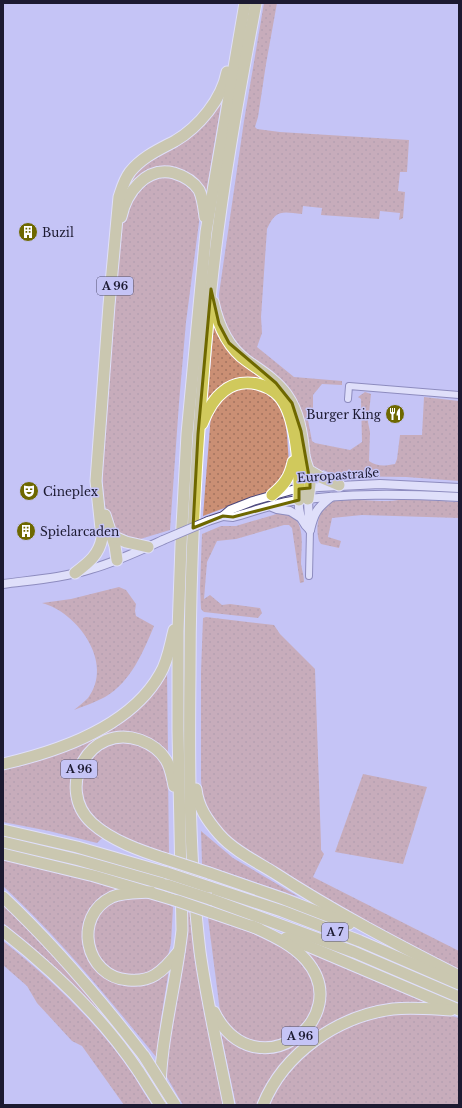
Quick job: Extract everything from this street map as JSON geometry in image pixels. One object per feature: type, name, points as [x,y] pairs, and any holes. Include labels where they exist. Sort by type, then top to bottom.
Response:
[{"type":"highway","name":"A 96","points":[[229,1105],[207,997],[198,930],[192,850],[190,632],[185,600],[181,545],[187,434],[206,232],[245,3]]},
{"type":"highway","name":"A 96","points":[[185,600],[211,289],[227,170],[256,3]]},
{"type":"highway","points":[[148,547],[126,542],[107,533],[97,503],[96,481],[109,305],[119,197],[124,182],[130,172],[137,165],[148,155],[176,140],[189,130],[212,106],[219,94],[226,75],[233,36],[241,22]]},
{"type":"highway","name":"A 96","points":[[117,560],[116,546],[107,533],[101,499],[100,467],[121,215],[130,194],[137,185],[145,178],[155,173],[167,171],[182,175],[199,190],[204,209],[206,232]]},
{"type":"highway","name":"A 96","points":[[211,289],[219,324],[229,343],[239,355],[276,383],[286,393],[292,403],[301,431],[310,482],[304,488]]},
{"type":"highway","points":[[198,434],[215,399],[223,391],[242,384],[258,384],[277,393],[286,407],[292,427],[297,459],[304,488],[303,500]]},
{"type":"highway","points":[[272,501],[287,480],[291,472],[293,462],[297,459]]},
{"type":"highway","points":[[308,470],[339,486]]},
{"type":"highway","points":[[75,574],[96,554],[107,533]]},
{"type":"highway","points":[[3,764],[27,759],[60,747],[105,727],[125,714],[144,696],[160,673],[168,655],[185,600]]},
{"type":"highway","name":"A 96","points":[[160,1105],[160,1076],[162,1057],[180,951],[182,912],[176,631]]},
{"type":"highway","name":"A 96","points":[[179,809],[167,760],[160,751],[147,742],[127,737],[111,739],[92,750],[78,771],[76,778],[78,798],[84,812],[92,823],[124,843],[166,859],[284,899],[380,936]]},
{"type":"highway","points":[[190,748],[196,797],[200,808],[220,835],[237,849],[287,881],[380,936],[459,976]]},
{"type":"highway","name":"A 7","points":[[3,830],[76,847],[167,872],[296,916],[459,984]]},
{"type":"highway","name":"A 7","points":[[3,842],[79,860],[210,899],[354,952],[459,997]]},
{"type":"highway","points":[[3,854],[94,876],[151,892],[252,926]]},
{"type":"highway","points":[[151,892],[125,893],[118,895],[107,900],[100,907],[93,916],[88,932],[88,944],[92,956],[100,967],[110,975],[120,979],[137,981],[158,973],[180,951]]},
{"type":"highway","points":[[3,897],[72,967],[144,1056],[175,1105]]},
{"type":"highway","name":"A 96","points":[[207,997],[220,1023],[235,1039],[243,1043],[258,1047],[271,1047],[291,1042],[307,1029],[315,1015],[319,998],[319,984],[313,969],[296,951],[278,939],[252,926]]},
{"type":"highway","name":"A 7","points":[[252,926],[308,946],[459,1011]]},
{"type":"highway","name":"A 96","points":[[3,931],[50,970],[87,1007],[116,1041],[139,1072],[160,1105]]},
{"type":"highway","name":"A 7","points":[[263,1105],[270,1090],[280,1075],[305,1049],[323,1035],[349,1021],[380,1012],[405,1008],[459,1011]]},
{"type":"main road","name":"Europastraße","points":[[3,584],[75,574],[117,560],[223,516],[230,510],[272,501],[304,488],[395,484],[459,488]]},
{"type":"main road","name":"Europastraße","points":[[272,501],[303,500],[332,496],[410,494],[459,498]]},
{"type":"main road","points":[[310,530],[314,515],[324,502],[332,496]]},
{"type":"main road","points":[[303,500],[301,518],[303,525],[310,530]]},
{"type":"main road","points":[[303,500],[310,530]]},
{"type":"main road","points":[[272,501],[277,509],[290,511],[301,518]]},
{"type":"street","points":[[348,399],[349,386],[459,395]]},
{"type":"street","points":[[309,576],[310,530]]},
{"type":"highlighted area","points":[[211,289],[219,324],[229,343],[276,383],[292,403],[301,431],[310,488],[299,489],[299,500],[233,517],[223,516],[193,528],[198,434]]},
{"type":"shaded area","points":[[264,3],[277,3],[258,117],[255,127],[257,129],[280,132],[409,140],[407,172],[400,172],[398,191],[405,192],[403,218],[399,220],[400,213],[380,211],[379,219],[321,215],[322,208],[303,206],[302,214],[280,213],[273,218],[267,229],[261,317],[262,333],[257,347],[294,377],[342,381],[342,385],[322,384],[313,395],[313,412],[307,415],[312,441],[315,443],[350,450],[362,442],[361,399],[358,397],[365,392],[371,394],[368,422],[370,432],[369,461],[379,465],[385,466],[395,464],[400,435],[422,435],[424,397],[459,401],[459,481],[406,477],[338,476],[323,470],[321,473],[313,466],[311,462],[304,424],[233,345],[220,313],[219,294],[244,121]]},
{"type":"shaded area","points":[[217,103],[221,104],[206,194],[176,170],[123,194],[132,176]]},
{"type":"shaded area","points":[[157,176],[180,178],[195,190],[201,207],[186,322],[170,530],[137,540],[130,539],[113,531],[107,516],[104,500],[102,471],[121,227],[125,212],[138,188]]},
{"type":"shaded area","points":[[214,323],[233,356],[243,365],[271,384],[247,381],[207,406]]},
{"type":"shaded area","points":[[244,386],[268,391],[278,403],[285,421],[289,471],[270,491],[203,516],[211,414],[222,396]]},
{"type":"shaded area","points":[[409,499],[459,502],[459,518],[362,515],[332,518],[328,537],[341,541],[339,548],[321,544],[319,541],[317,530],[319,518],[324,508],[334,501],[387,501]]},
{"type":"shaded area","points":[[280,513],[289,515],[295,519],[299,525],[302,540],[301,564],[304,582],[300,583],[292,528],[289,525],[284,525],[236,539],[217,541],[207,562],[204,599],[210,595],[222,605],[230,604],[260,608],[262,613],[258,618],[204,612],[201,609],[200,587],[202,534],[221,526],[236,526]]},
{"type":"shaded area","points":[[119,587],[126,590],[136,604],[136,616],[154,626],[141,656],[122,683],[105,697],[74,710],[88,698],[95,684],[97,670],[95,655],[79,628],[68,617],[55,608],[42,603],[71,599]]},
{"type":"shaded area","points":[[206,617],[274,625],[280,634],[315,669],[321,850],[324,854],[313,877],[459,951],[459,969],[347,910],[262,860],[226,834],[209,814],[205,805],[201,780],[201,672],[203,618]]},
{"type":"shaded area","points":[[167,667],[168,754],[139,734],[119,734],[93,743],[75,806],[103,837],[97,843],[49,831],[3,822],[3,767],[108,730],[127,719],[139,708]]},
{"type":"shaded area","points":[[114,742],[133,742],[154,751],[168,771],[169,856],[136,844],[112,832],[93,818],[87,810],[81,789],[81,781],[84,771],[90,760],[98,752]]},
{"type":"shaded area","points":[[363,774],[427,787],[403,864],[335,852]]},
{"type":"shaded area","points":[[201,831],[233,858],[299,897],[202,864]]},
{"type":"shaded area","points":[[3,858],[120,888],[106,896],[84,934],[117,982],[169,969],[161,1019],[157,1058],[102,991],[63,947],[3,886]]},
{"type":"shaded area","points":[[145,896],[173,907],[171,943],[168,956],[164,962],[148,974],[126,976],[105,967],[93,948],[93,925],[101,911],[113,901]]},
{"type":"shaded area","points":[[3,904],[67,968],[90,996],[99,1011],[28,943],[3,923]]},
{"type":"shaded area","points":[[187,912],[193,914],[225,1105],[183,1105],[164,1072]]},
{"type":"shaded area","points":[[208,918],[230,923],[256,933],[290,950],[312,976],[316,999],[308,1021],[292,1037],[262,1044],[234,1033],[220,1011]]},
{"type":"shaded area","points":[[3,941],[57,987],[106,1038],[134,1076],[152,1105],[124,1105],[82,1046],[72,1041],[37,1003],[27,986],[3,965]]},
{"type":"shaded area","points":[[305,950],[437,1005],[421,1005],[326,1029],[259,1105],[236,1105],[220,1029],[253,1051],[260,1052],[268,1052],[286,1048],[295,1044],[308,1034],[312,1028],[314,1019],[320,974],[312,960],[304,952]]},
{"type":"shaded area","points":[[399,1012],[444,1014],[459,1018],[459,1105],[267,1105],[272,1094],[296,1062],[321,1040],[360,1021]]},
{"type":"place","name":"Buzil","points":[[28,232]]},
{"type":"place","name":"Burger King","points":[[395,414]]},
{"type":"place","name":"Cineplex","points":[[29,491]]},
{"type":"place","name":"Spielarcaden","points":[[26,531]]}]
